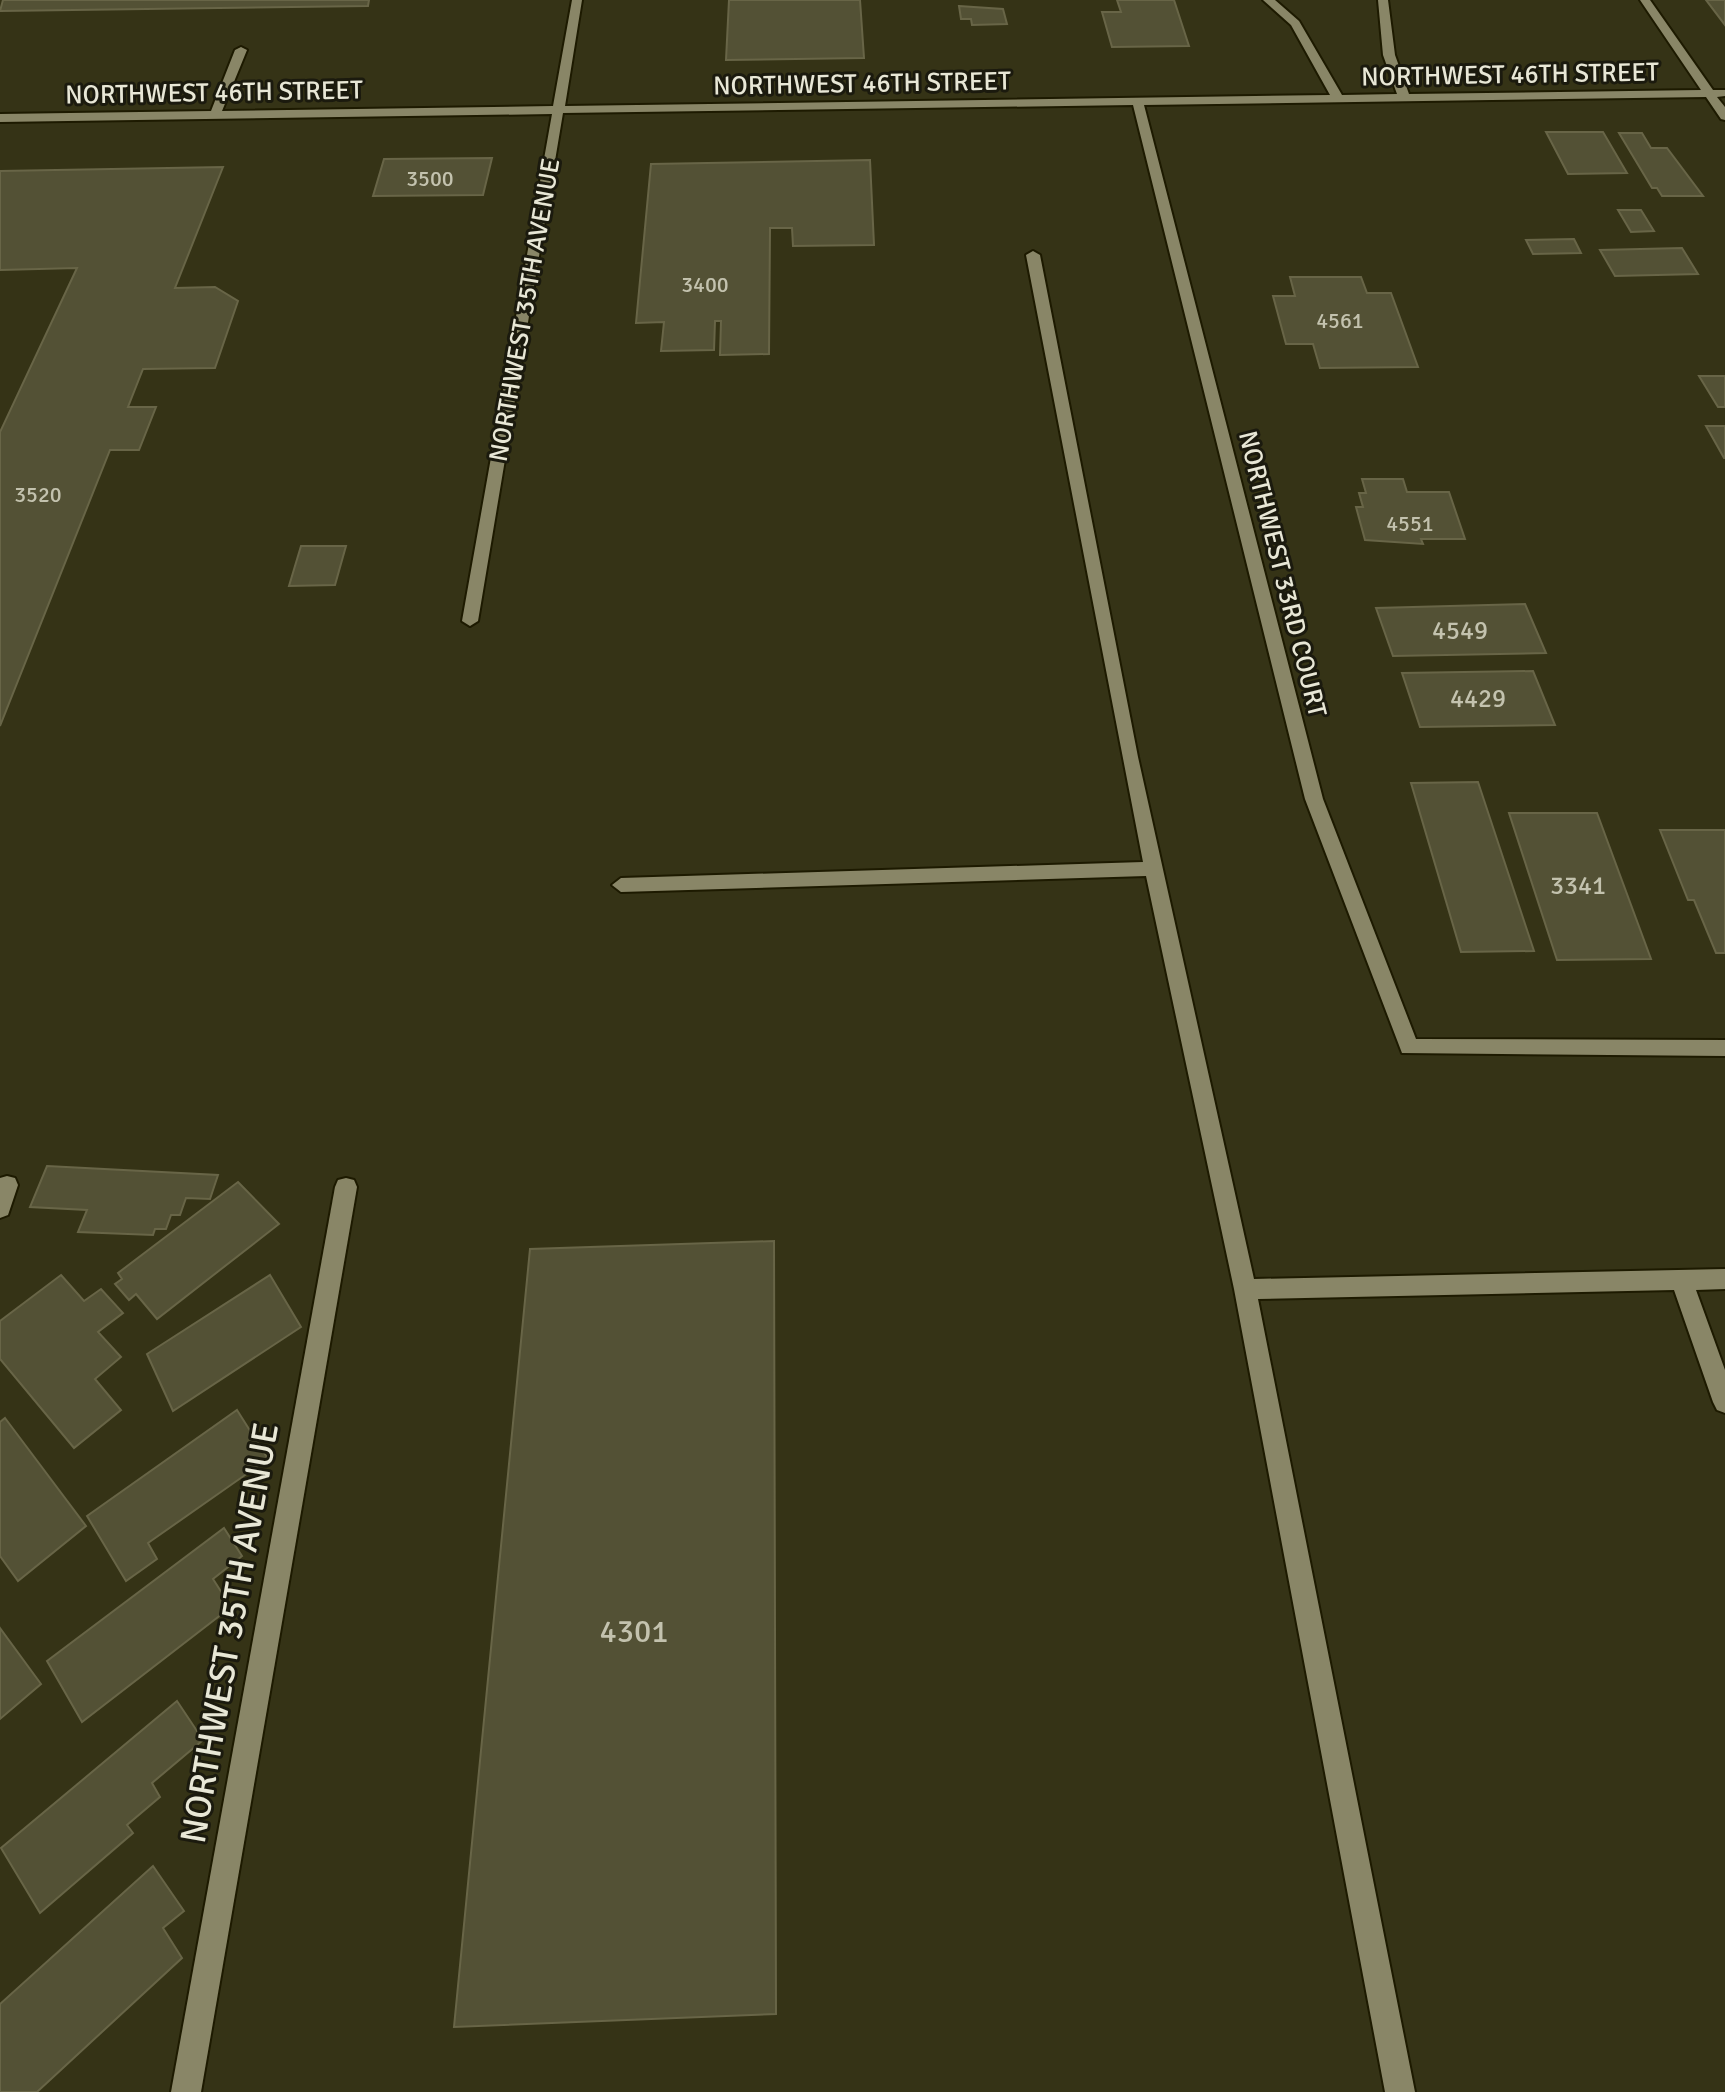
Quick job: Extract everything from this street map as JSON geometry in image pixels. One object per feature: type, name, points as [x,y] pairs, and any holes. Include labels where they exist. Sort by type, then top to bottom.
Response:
[{"type":"street","name":"NORTHWEST 35TH AVENUE","points":[[470,621],[577,0]]},
{"type":"street","points":[[1268,0],[1295,23],[1339,100]]},
{"type":"street","points":[[1383,0],[1389,55],[1405,99]]},
{"type":"street","points":[[1645,0],[1725,116]]},
{"type":"street","points":[[215,115],[241,50]]},
{"type":"street","name":"NORTHWEST 46TH STREET","points":[[0,118],[1725,93]]},
{"type":"street","name":"NORTHWEST 33RD COURT","points":[[1138,103],[1314,799],[1409,1047],[1725,1048]]},
{"type":"street","points":[[1033,255],[1153,869],[1245,1289],[1400,2092]]},
{"type":"street","points":[[621,885],[1153,869]]},
{"type":"street","points":[[0,1208],[7,1185]]},
{"type":"street","name":"NORTHWEST 35TH AVENUE","points":[[186,2092],[346,1187]]},
{"type":"street","points":[[1245,1289],[1725,1279]]},
{"type":"street","points":[[1682,1280],[1725,1402]]},
{"type":"building","points":[[3,0],[369,0],[368,6],[0,11]]},
{"type":"building","points":[[729,0],[860,0],[864,58],[726,60]]},
{"type":"building","points":[[1117,0],[1174,0],[1189,46],[1112,47],[1102,12],[1121,12]]},
{"type":"building","points":[[1706,0],[1725,0],[1725,25]]},
{"type":"building","points":[[959,6],[1003,9],[1007,24],[972,25],[971,19],[961,19]]},
{"type":"building","points":[[1546,132],[1603,132],[1627,173],[1568,174]]},
{"type":"building","points":[[1619,133],[1642,133],[1651,148],[1667,148],[1703,196],[1662,196],[1657,188],[1652,188]]},
{"type":"building","points":[[492,158],[483,195],[373,196],[384,159]]},
{"type":"building","points":[[870,160],[874,245],[793,246],[792,228],[770,228],[769,354],[720,355],[721,321],[715,321],[714,350],[661,351],[664,322],[636,323],[651,164]]},
{"type":"building","points":[[223,167],[175,288],[215,287],[238,301],[215,368],[143,369],[128,407],[156,407],[139,450],[110,450],[0,726],[0,432],[77,268],[0,270],[0,171]]},
{"type":"building","points":[[1618,210],[1641,210],[1654,231],[1631,232]]},
{"type":"building","points":[[1574,239],[1581,253],[1533,254],[1526,240]]},
{"type":"building","points":[[1682,248],[1698,274],[1615,276],[1600,250]]},
{"type":"building","points":[[1290,277],[1361,277],[1367,293],[1391,293],[1418,367],[1320,368],[1313,344],[1286,344],[1273,296],[1295,296]]},
{"type":"building","points":[[1699,376],[1725,376],[1725,407],[1718,407]]},
{"type":"building","points":[[1706,426],[1725,426],[1725,458],[1724,458]]},
{"type":"building","points":[[1362,479],[1403,479],[1407,492],[1449,492],[1465,539],[1421,539],[1423,544],[1365,540],[1356,507],[1363,507],[1359,493],[1366,493]]},
{"type":"building","points":[[301,546],[346,546],[335,585],[289,586]]},
{"type":"building","points":[[1525,604],[1546,653],[1393,656],[1376,608]]},
{"type":"building","points":[[1533,671],[1555,725],[1420,727],[1402,673]]},
{"type":"building","points":[[1478,782],[1534,951],[1461,952],[1411,783]]},
{"type":"building","points":[[1509,813],[1597,813],[1651,959],[1557,960]]},
{"type":"building","points":[[1660,830],[1725,830],[1725,953],[1716,953],[1694,900],[1688,900]]},
{"type":"building","points":[[47,1166],[218,1175],[210,1199],[186,1198],[180,1215],[171,1215],[166,1229],[155,1229],[153,1235],[78,1232],[87,1210],[30,1207]]},
{"type":"building","points":[[238,1182],[279,1224],[157,1319],[136,1294],[129,1300],[115,1284],[122,1279],[118,1273]]},
{"type":"building","points":[[774,1241],[776,2014],[454,2027],[530,1249]]},
{"type":"building","points":[[61,1275],[84,1301],[101,1289],[123,1313],[98,1332],[121,1357],[95,1379],[121,1410],[74,1448],[0,1359],[0,1321]]},
{"type":"building","points":[[270,1275],[301,1327],[173,1411],[147,1354]]},
{"type":"building","points":[[237,1410],[268,1459],[148,1543],[157,1559],[126,1581],[87,1516]]},
{"type":"building","points":[[5,1418],[86,1526],[18,1581],[0,1556],[0,1422]]},
{"type":"building","points":[[224,1528],[242,1556],[213,1579],[231,1607],[82,1722],[47,1661]]},
{"type":"building","points":[[0,1628],[41,1684],[0,1719]]},
{"type":"building","points":[[177,1701],[203,1740],[152,1783],[160,1797],[127,1825],[133,1833],[40,1913],[1,1848]]},
{"type":"building","points":[[153,1866],[184,1911],[163,1928],[182,1958],[37,2092],[0,2092],[0,2004]]}]
